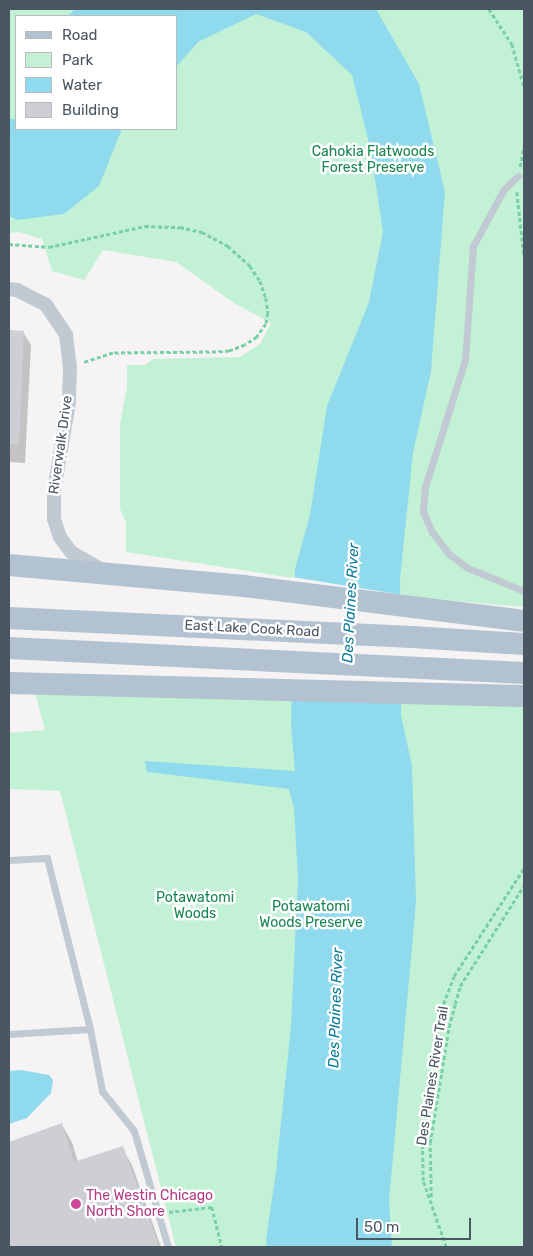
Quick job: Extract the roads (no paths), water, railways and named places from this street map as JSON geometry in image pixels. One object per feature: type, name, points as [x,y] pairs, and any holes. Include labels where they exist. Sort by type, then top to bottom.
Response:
[{"type":"main road","points":[[9,566],[277,590],[524,621]]},
{"type":"main road","name":"East Lake Cook Road","points":[[9,618],[524,644]]},
{"type":"main road","points":[[9,648],[524,673]]},
{"type":"main road","points":[[9,682],[524,696]]},
{"type":"street","name":"Riverwalk Drive","points":[[9,289],[17,290],[46,305],[66,335],[70,368],[69,402],[54,491],[54,519],[60,537],[71,552],[110,575]]},
{"type":"lane","points":[[518,176],[504,189],[474,246],[466,360],[424,487],[423,512],[432,532],[450,555],[468,568],[524,591]]},
{"type":"lane","points":[[9,860],[46,858],[90,1029],[102,1091],[134,1131],[168,1247]]},
{"type":"lane","points":[[9,1034],[90,1029]]},
{"type":"water","name":"Des Plaines River","points":[[75,9],[376,9],[419,84],[445,192],[431,371],[413,453],[400,579],[401,715],[412,766],[416,902],[389,1201],[392,1247],[267,1247],[266,1240],[276,1171],[291,1026],[298,879],[294,808],[289,789],[147,772],[145,761],[295,771],[291,725],[295,569],[310,515],[327,406],[369,302],[383,232],[370,147],[352,75],[306,32],[256,14],[198,42],[178,65],[178,15],[69,15]]},
{"type":"water","points":[[9,119],[15,119],[15,130],[122,130],[99,186],[64,214],[17,220],[9,216]]},
{"type":"water","points":[[21,1070],[49,1075],[53,1080],[51,1093],[27,1118],[9,1124],[9,1071]]},
{"type":"place","name":"The Westin Chicago North Shore","points":[[76,1204]]},
{"type":"park label","name":"Cahokia Flatwoods Forest Preserve","points":[[373,160]]},
{"type":"park label","name":"Potawatomi Woods","points":[[195,906]]},
{"type":"park label","name":"Potawatomi Woods Preserve","points":[[311,916]]}]
